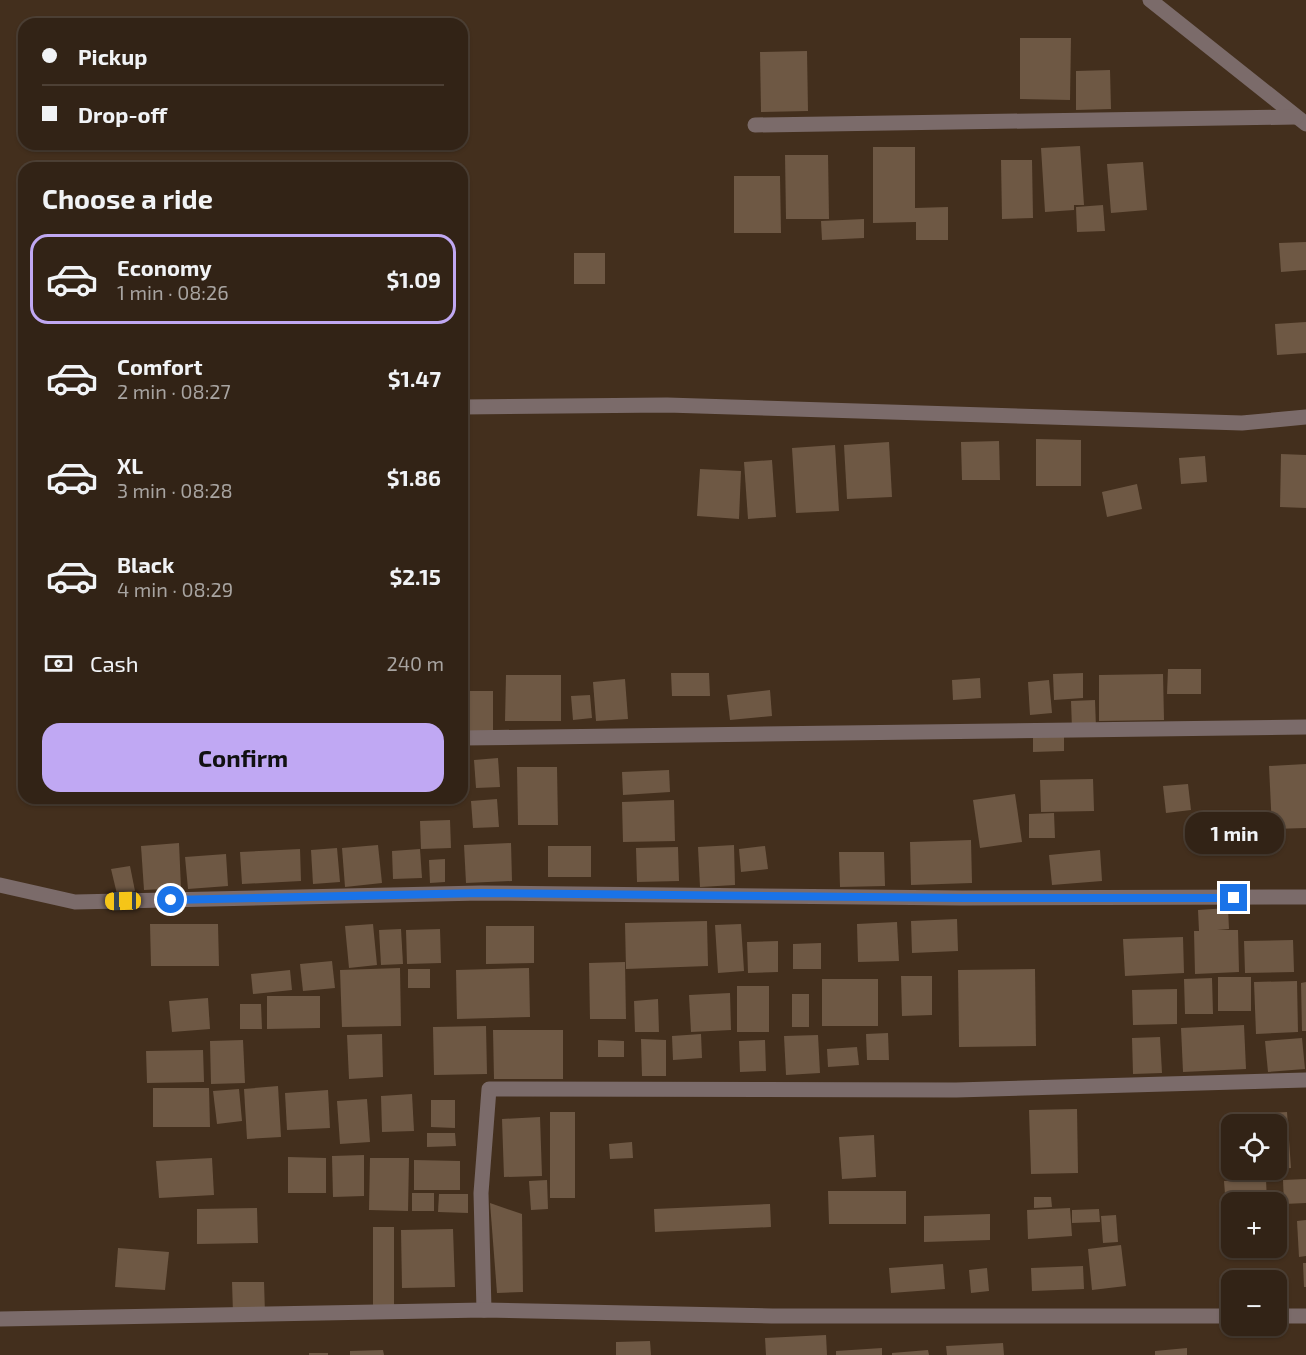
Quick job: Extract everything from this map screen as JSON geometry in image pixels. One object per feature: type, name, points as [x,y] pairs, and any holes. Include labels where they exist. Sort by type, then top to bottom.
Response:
[{"type":"street","points":[[1150,0],[1301,121]]},
{"type":"street","points":[[755,125],[1301,121]]},
{"type":"street","points":[[468,408],[667,405],[1242,423],[1306,417]]},
{"type":"street","points":[[468,738],[1306,727]]},
{"type":"street","points":[[0,885],[75,902],[481,893],[962,898],[1306,897]]},
{"type":"street","points":[[484,1310],[481,1193],[489,1089],[956,1090],[1306,1080]]},
{"type":"street","points":[[0,1319],[484,1310],[772,1316],[1221,1316]]},
{"type":"street","points":[[1287,1316],[1306,1316]]},
{"type":"building","points":[[1020,38],[1071,38],[1070,100],[1020,99]]},
{"type":"building","points":[[807,51],[808,111],[761,112],[760,52]]},
{"type":"building","points":[[1110,70],[1111,109],[1076,110],[1076,71]]},
{"type":"building","points":[[1080,146],[1084,205],[1074,205],[1074,210],[1045,212],[1041,148]]},
{"type":"building","points":[[873,147],[915,147],[915,208],[948,207],[948,240],[916,240],[916,222],[873,223]]},
{"type":"building","points":[[785,155],[828,155],[829,219],[786,219]]},
{"type":"building","points":[[1001,160],[1032,160],[1033,218],[1002,219]]},
{"type":"building","points":[[1143,162],[1147,210],[1111,213],[1107,164]]},
{"type":"building","points":[[734,176],[780,176],[781,233],[734,233]]},
{"type":"building","points":[[1103,205],[1105,231],[1077,232],[1076,207]]},
{"type":"building","points":[[864,219],[864,238],[822,240],[821,221]]},
{"type":"building","points":[[1306,242],[1306,270],[1281,272],[1279,243]]},
{"type":"building","points":[[574,253],[605,253],[605,284],[574,284]]},
{"type":"building","points":[[1306,322],[1306,353],[1277,355],[1275,324]]},
{"type":"building","points":[[1036,439],[1081,440],[1081,486],[1036,486]]},
{"type":"building","points":[[999,441],[1000,480],[962,480],[961,442]]},
{"type":"building","points":[[889,442],[892,497],[847,499],[844,445]]},
{"type":"building","points":[[835,445],[839,511],[796,513],[792,448]]},
{"type":"building","points":[[1281,454],[1306,455],[1306,508],[1280,507]]},
{"type":"building","points":[[1205,456],[1207,482],[1181,484],[1179,458]]},
{"type":"building","points":[[772,460],[776,517],[748,519],[744,462]]},
{"type":"building","points":[[700,469],[741,471],[739,519],[697,516]]},
{"type":"building","points":[[1137,484],[1142,509],[1107,517],[1102,492]]},
{"type":"building","points":[[1168,669],[1201,669],[1201,694],[1167,694]]},
{"type":"building","points":[[671,673],[709,673],[710,696],[672,696]]},
{"type":"building","points":[[1083,673],[1083,698],[1054,700],[1053,674]]},
{"type":"building","points":[[1163,674],[1164,720],[1099,721],[1099,675]]},
{"type":"building","points":[[506,675],[561,675],[561,721],[505,721]]},
{"type":"building","points":[[980,678],[981,698],[953,700],[952,680]]},
{"type":"building","points":[[625,679],[628,719],[596,721],[593,682]]},
{"type":"building","points":[[1049,680],[1052,713],[1030,715],[1028,682]]},
{"type":"building","points":[[770,690],[772,716],[730,720],[727,695]]},
{"type":"building","points":[[468,691],[493,691],[493,732],[468,732]]},
{"type":"building","points":[[590,695],[592,718],[573,720],[571,696]]},
{"type":"building","points":[[1095,700],[1096,728],[1072,729],[1071,701]]},
{"type":"building","points":[[1033,735],[1064,735],[1064,751],[1033,752]]},
{"type":"building","points":[[498,758],[500,787],[476,788],[474,760]]},
{"type":"building","points":[[1306,764],[1306,828],[1272,829],[1269,766]]},
{"type":"building","points":[[517,767],[557,767],[558,825],[518,825]]},
{"type":"building","points":[[669,770],[670,792],[623,795],[622,772]]},
{"type":"building","points":[[1093,779],[1094,811],[1041,812],[1040,780]]},
{"type":"building","points":[[1188,784],[1191,810],[1166,813],[1163,786]]},
{"type":"building","points":[[1015,794],[1022,842],[980,848],[973,800]]},
{"type":"building","points":[[497,799],[499,827],[473,828],[471,801]]},
{"type":"building","points":[[674,800],[675,841],[623,842],[622,802]]},
{"type":"building","points":[[1054,813],[1055,838],[1029,838],[1029,814]]},
{"type":"building","points":[[450,820],[451,848],[421,849],[420,821]]},
{"type":"building","points":[[971,840],[972,883],[911,885],[910,842]]},
{"type":"building","points":[[179,843],[181,888],[144,890],[141,846]]},
{"type":"building","points":[[511,843],[512,881],[466,883],[464,845]]},
{"type":"building","points":[[378,845],[382,883],[345,887],[342,848]]},
{"type":"building","points":[[734,845],[735,885],[700,887],[698,847]]},
{"type":"building","points":[[548,846],[591,846],[591,877],[548,877]]},
{"type":"building","points":[[765,846],[768,869],[741,872],[739,849]]},
{"type":"building","points":[[678,847],[679,881],[637,882],[636,848]]},
{"type":"building","points":[[337,848],[340,882],[313,884],[311,850]]},
{"type":"building","points":[[300,849],[301,881],[242,884],[240,852]]},
{"type":"building","points":[[420,849],[422,878],[393,879],[392,851]]},
{"type":"building","points":[[1100,850],[1102,881],[1052,885],[1049,855]]},
{"type":"building","points":[[839,852],[884,852],[885,886],[840,887]]},
{"type":"building","points":[[226,854],[228,886],[188,889],[185,857]]},
{"type":"building","points":[[445,859],[445,882],[430,883],[429,860]]},
{"type":"building","points":[[130,866],[135,891],[117,894],[111,869]]},
{"type":"building","points":[[1228,908],[1229,929],[1217,930],[1238,930],[1239,972],[1195,974],[1194,931],[1199,931],[1198,910]]},
{"type":"building","points":[[957,919],[958,951],[912,953],[911,921]]},
{"type":"building","points":[[707,921],[708,966],[626,969],[625,923]]},
{"type":"building","points":[[897,922],[899,961],[858,962],[857,924]]},
{"type":"building","points":[[150,924],[218,924],[219,966],[151,966]]},
{"type":"building","points":[[373,924],[377,965],[349,968],[345,926]]},
{"type":"building","points":[[741,924],[744,971],[718,973],[715,925]]},
{"type":"building","points":[[486,926],[534,926],[534,963],[486,964]]},
{"type":"building","points":[[401,929],[403,964],[381,965],[379,930]]},
{"type":"building","points":[[440,929],[441,963],[407,964],[406,930]]},
{"type":"building","points":[[1183,937],[1184,973],[1125,976],[1123,939]]},
{"type":"building","points":[[1293,940],[1294,972],[1245,973],[1244,941]]},
{"type":"building","points":[[778,941],[778,972],[748,973],[747,942]]},
{"type":"building","points":[[821,943],[821,969],[793,969],[793,944]]},
{"type":"building","points":[[332,961],[335,988],[303,991],[300,964]]},
{"type":"building","points":[[625,962],[626,1019],[590,1019],[589,963]]},
{"type":"building","points":[[400,968],[401,1026],[342,1027],[340,970]]},
{"type":"building","points":[[529,968],[530,1017],[457,1019],[456,970]]},
{"type":"building","points":[[408,969],[430,969],[430,988],[408,988]]},
{"type":"building","points":[[1035,969],[1036,1046],[959,1047],[958,970]]},
{"type":"building","points":[[290,970],[292,990],[253,994],[251,974]]},
{"type":"building","points":[[901,976],[932,976],[932,1015],[902,1016]]},
{"type":"building","points":[[1218,977],[1251,977],[1251,1011],[1218,1011]]},
{"type":"building","points":[[1212,978],[1213,1014],[1185,1014],[1184,979]]},
{"type":"building","points":[[822,979],[878,979],[878,1026],[822,1026]]},
{"type":"building","points":[[1297,981],[1298,1032],[1256,1034],[1254,982]]},
{"type":"building","points":[[1306,982],[1306,1031],[1302,1031],[1301,983]]},
{"type":"building","points":[[737,986],[769,986],[769,1032],[737,1032]]},
{"type":"building","points":[[1177,989],[1177,1024],[1133,1025],[1132,990]]},
{"type":"building","points":[[730,993],[731,1030],[691,1032],[689,995]]},
{"type":"building","points":[[792,994],[809,994],[809,1027],[792,1027]]},
{"type":"building","points":[[267,996],[320,996],[320,1028],[267,1029]]},
{"type":"building","points":[[208,998],[210,1029],[172,1032],[169,1001]]},
{"type":"building","points":[[658,999],[659,1032],[635,1032],[634,1001]]},
{"type":"building","points":[[240,1004],[261,1004],[262,1029],[240,1029]]},
{"type":"building","points":[[1244,1025],[1246,1069],[1183,1072],[1181,1028]]},
{"type":"building","points":[[486,1026],[487,1074],[434,1075],[433,1027]]},
{"type":"building","points":[[493,1030],[563,1030],[563,1079],[494,1079]]},
{"type":"building","points":[[888,1033],[889,1060],[867,1060],[866,1034]]},
{"type":"building","points":[[382,1034],[383,1077],[349,1079],[347,1035]]},
{"type":"building","points":[[701,1034],[702,1058],[673,1060],[672,1036]]},
{"type":"building","points":[[818,1035],[820,1073],[786,1075],[784,1036]]},
{"type":"building","points":[[1160,1037],[1162,1073],[1133,1074],[1132,1038]]},
{"type":"building","points":[[1302,1038],[1305,1069],[1268,1072],[1265,1041]]},
{"type":"building","points":[[641,1039],[666,1040],[666,1076],[642,1076]]},
{"type":"building","points":[[243,1040],[245,1083],[211,1084],[210,1041]]},
{"type":"building","points":[[598,1040],[624,1041],[624,1057],[598,1057]]},
{"type":"building","points":[[765,1040],[766,1071],[740,1072],[739,1041]]},
{"type":"building","points":[[857,1047],[859,1065],[828,1067],[827,1049]]},
{"type":"building","points":[[203,1050],[204,1082],[147,1083],[146,1051]]},
{"type":"building","points":[[278,1086],[281,1137],[247,1139],[244,1089]]},
{"type":"building","points":[[153,1088],[209,1088],[210,1127],[153,1127]]},
{"type":"building","points":[[239,1089],[242,1121],[217,1124],[213,1091]]},
{"type":"building","points":[[328,1090],[330,1128],[287,1130],[285,1093]]},
{"type":"building","points":[[412,1094],[414,1131],[382,1132],[381,1096]]},
{"type":"building","points":[[367,1099],[370,1142],[340,1144],[337,1101]]},
{"type":"building","points":[[431,1100],[455,1100],[455,1128],[431,1127]]},
{"type":"building","points":[[1077,1109],[1078,1173],[1031,1174],[1029,1110]]},
{"type":"building","points":[[550,1112],[575,1112],[575,1198],[550,1198]]},
{"type":"building","points":[[1287,1112],[1291,1168],[1287,1168],[1287,1114],[1254,1114]]},
{"type":"building","points":[[540,1117],[542,1176],[504,1177],[502,1119]]},
{"type":"building","points":[[427,1133],[455,1133],[456,1146],[427,1147]]},
{"type":"building","points":[[874,1135],[876,1177],[842,1179],[839,1137]]},
{"type":"building","points":[[632,1142],[633,1158],[610,1159],[609,1144]]},
{"type":"building","points":[[364,1155],[364,1196],[333,1197],[332,1156]]},
{"type":"building","points":[[288,1157],[326,1158],[326,1193],[288,1193]]},
{"type":"building","points":[[212,1158],[214,1195],[159,1198],[156,1161]]},
{"type":"building","points":[[370,1158],[409,1158],[408,1211],[369,1210]]},
{"type":"building","points":[[414,1160],[460,1161],[460,1190],[414,1190]]},
{"type":"building","points":[[1306,1179],[1306,1203],[1287,1204],[1287,1192],[1284,1192],[1283,1180]]},
{"type":"building","points":[[547,1180],[548,1209],[531,1210],[529,1181]]},
{"type":"building","points":[[1266,1180],[1267,1192],[1225,1192],[1224,1181]]},
{"type":"building","points":[[828,1191],[906,1191],[906,1224],[829,1224]]},
{"type":"building","points":[[412,1193],[434,1193],[434,1211],[412,1211]]},
{"type":"building","points":[[439,1194],[468,1194],[468,1213],[438,1212]]},
{"type":"building","points":[[1034,1197],[1051,1197],[1052,1207],[1034,1208]]},
{"type":"building","points":[[490,1203],[522,1214],[523,1292],[497,1293]]},
{"type":"building","points":[[770,1204],[771,1227],[655,1232],[654,1209]]},
{"type":"building","points":[[257,1208],[258,1243],[197,1244],[197,1209]]},
{"type":"building","points":[[1070,1208],[1072,1236],[1028,1239],[1027,1210]]},
{"type":"building","points":[[1099,1209],[1100,1222],[1072,1223],[1072,1210]]},
{"type":"building","points":[[990,1214],[990,1240],[924,1242],[924,1216]]},
{"type":"building","points":[[1116,1215],[1118,1242],[1103,1243],[1101,1216]]},
{"type":"building","points":[[1306,1220],[1306,1256],[1299,1257],[1297,1221]]},
{"type":"building","points":[[373,1227],[394,1227],[394,1308],[373,1308]]},
{"type":"building","points":[[453,1229],[455,1287],[402,1288],[401,1230]]},
{"type":"building","points":[[1121,1245],[1126,1286],[1092,1290],[1088,1249]]},
{"type":"building","points":[[118,1248],[169,1252],[165,1290],[115,1287]]},
{"type":"building","points":[[1303,1263],[1306,1263],[1306,1287],[1304,1287]]},
{"type":"building","points":[[943,1264],[945,1289],[891,1293],[889,1268]]},
{"type":"building","points":[[1083,1266],[1084,1289],[1032,1291],[1031,1268]]},
{"type":"building","points":[[987,1268],[989,1291],[971,1293],[969,1270]]},
{"type":"building","points":[[232,1282],[264,1282],[265,1313],[233,1314]]},
{"type":"building","points":[[826,1335],[827,1355],[766,1355],[765,1338]]},
{"type":"building","points":[[650,1341],[651,1355],[616,1355],[616,1342]]},
{"type":"building","points":[[1003,1343],[1004,1355],[947,1355],[946,1346]]},
{"type":"building","points":[[882,1348],[882,1355],[836,1355],[836,1351]]},
{"type":"building","points":[[1187,1348],[1187,1355],[1155,1355],[1155,1351]]},
{"type":"building","points":[[383,1350],[384,1355],[350,1355],[350,1351]]},
{"type":"building","points":[[928,1350],[929,1355],[892,1355],[892,1353]]},
{"type":"building","points":[[309,1353],[328,1353],[328,1355],[309,1355]]},
{"type":"route","points":[[171,900],[481,893],[962,898],[1234,898]]}]
